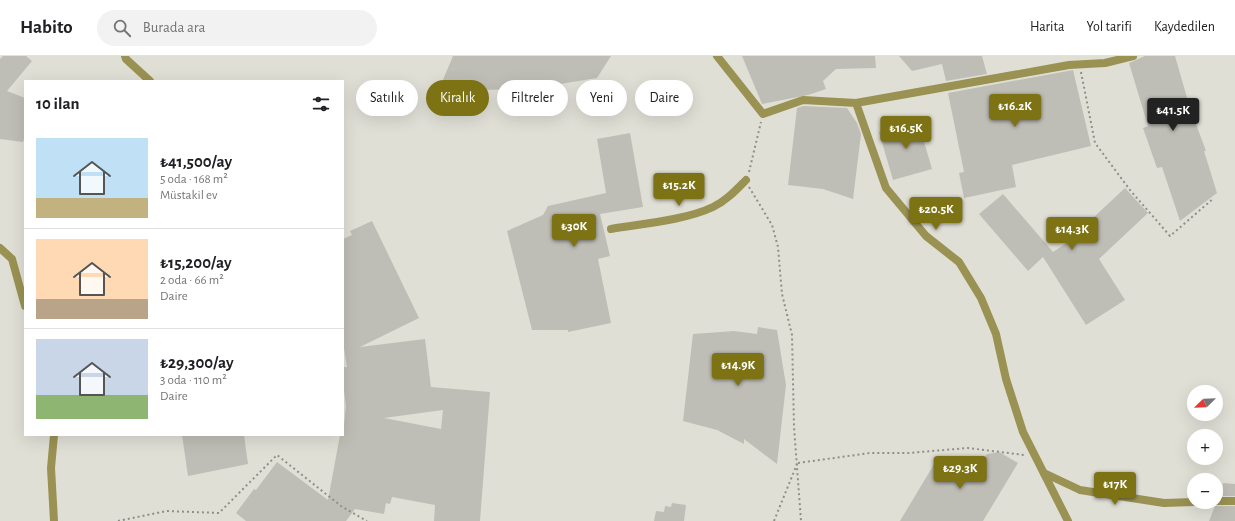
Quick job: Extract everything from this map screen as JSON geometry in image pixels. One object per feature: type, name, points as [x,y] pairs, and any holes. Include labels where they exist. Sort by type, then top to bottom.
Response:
[{"type":"street","points":[[125,56],[126,59],[149,80]]},
{"type":"street","points":[[717,56],[763,114],[803,100],[856,103],[1079,65],[1105,63],[1133,56]]},
{"type":"street","points":[[856,103],[886,188],[926,236],[959,262],[981,298],[996,334],[1006,379],[1023,432],[1068,521]]},
{"type":"street","points":[[611,229],[673,219],[713,207],[728,197],[746,180]]},
{"type":"street","points":[[0,248],[12,259],[24,302]]},
{"type":"street","points":[[54,436],[50,468],[54,521]]},
{"type":"street","points":[[1044,474],[1080,490],[1164,503],[1187,502]]},
{"type":"street","points":[[1223,501],[1235,501]]},
{"type":"path","points":[[1079,65],[1095,143],[1130,190],[1170,236],[1214,198]]},
{"type":"path","points":[[763,114],[746,180],[753,195],[772,225],[778,247],[782,294],[792,335],[794,427],[798,463],[801,521]]},
{"type":"path","points":[[798,463],[870,453],[908,453],[968,448],[1035,456]]},
{"type":"path","points":[[118,521],[167,511],[219,513],[277,455],[341,506],[367,521]]},
{"type":"path","points":[[774,521],[798,463]]},
{"type":"building","points":[[3,56],[26,56],[32,61],[7,91],[24,98],[23,142],[0,139],[0,59]]},
{"type":"building","points":[[453,56],[611,56],[597,78],[576,80],[576,81],[568,83],[568,80],[497,80],[497,90],[489,90],[489,80],[443,80]]},
{"type":"building","points":[[742,56],[875,56],[876,68],[836,69],[823,81],[826,89],[808,95],[762,104]]},
{"type":"building","points":[[899,56],[982,56],[987,74],[946,81],[942,64],[912,71]]},
{"type":"building","points":[[1145,56],[1175,56],[1190,108],[1206,151],[1204,151],[1217,193],[1180,221],[1162,167],[1157,168],[1143,128],[1148,126],[1129,63]]},
{"type":"building","points":[[1073,70],[1091,146],[1012,165],[1016,187],[964,198],[959,173],[964,172],[948,93]]},
{"type":"building","points":[[803,106],[847,108],[857,123],[861,134],[853,199],[823,189],[788,185],[797,108]]},
{"type":"building","points":[[918,121],[932,169],[893,180],[879,132]]},
{"type":"building","points":[[630,133],[643,207],[600,214],[610,256],[598,259],[611,323],[568,332],[568,330],[532,330],[507,231],[543,215],[548,206],[606,193],[597,139]]},
{"type":"building","points":[[1125,188],[1148,213],[1099,259],[1125,300],[1086,325],[1043,257],[1028,271],[979,214],[1003,194],[1053,252],[1083,232],[1080,230]]},
{"type":"building","points":[[372,221],[419,318],[360,347],[425,339],[431,387],[490,392],[480,521],[434,521],[435,505],[392,497],[390,504],[386,503],[384,514],[355,509],[346,521],[246,521],[236,513],[277,462],[328,500],[340,436],[344,436],[346,406],[344,391],[344,367],[347,367],[344,348],[344,239],[352,235],[350,231]],"holes":[[[443,410],[441,429],[384,418]]]},
{"type":"building","points":[[758,327],[777,330],[786,385],[777,464],[744,439],[744,444],[717,430],[683,421],[693,334],[734,331],[757,334]]},
{"type":"building","points":[[182,436],[244,436],[248,464],[188,476]]},
{"type":"building","points":[[999,452],[1018,463],[983,521],[900,521],[936,461],[954,458],[977,471],[987,454]]},
{"type":"building","points":[[1223,483],[1235,484],[1235,496],[1223,496]]},
{"type":"building","points":[[672,503],[686,505],[684,521],[654,521],[656,511],[664,512],[665,506],[671,507]]},
{"type":"building","points":[[1223,506],[1235,506],[1235,521],[1209,521],[1214,509],[1223,509]]}]
